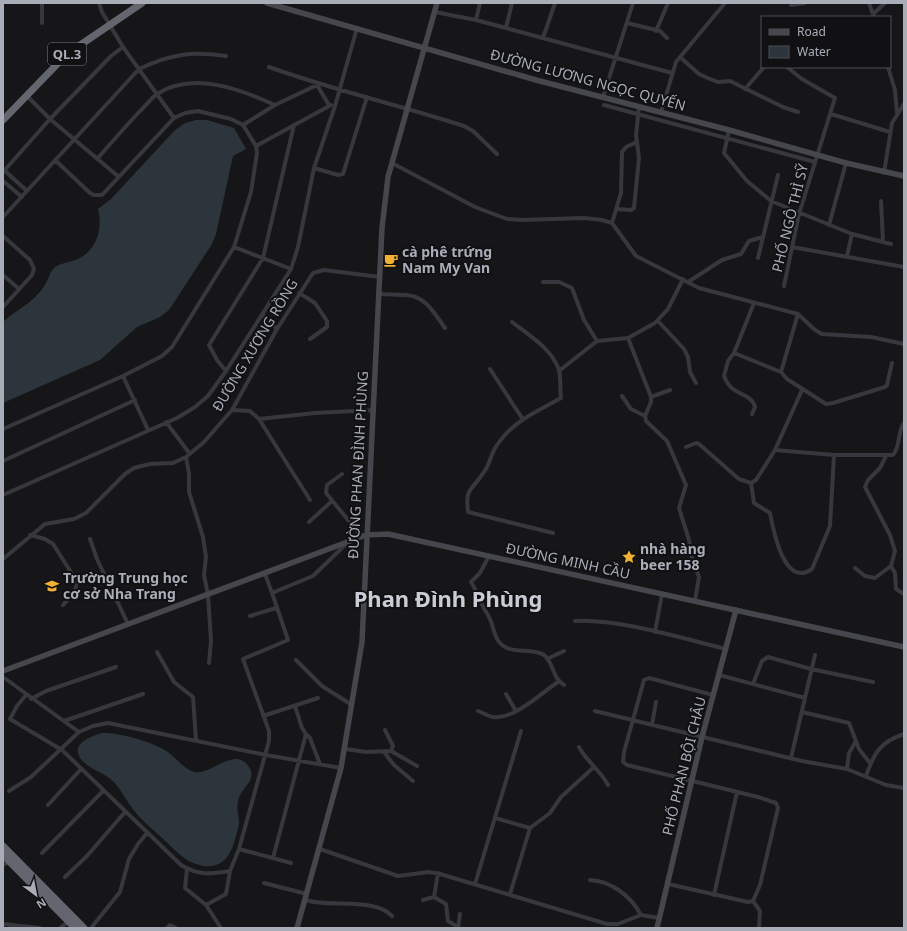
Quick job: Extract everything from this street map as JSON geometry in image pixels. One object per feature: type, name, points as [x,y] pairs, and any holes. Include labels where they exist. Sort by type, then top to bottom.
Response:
[{"type":"highway","name":"QL.3","points":[[3,120],[67,54],[142,3]]},
{"type":"highway","points":[[3,846],[70,919],[75,928]]},
{"type":"highway","points":[[3,855],[7,864],[70,919],[84,928]]},
{"type":"street","points":[[42,3],[42,23]]},
{"type":"street","points":[[100,3],[109,25],[123,47],[156,95],[174,118]]},
{"type":"street","name":"ĐƯỜNG LƯƠNG NGỌC QUYẾN","points":[[267,3],[425,48],[846,163],[884,173],[904,176]]},
{"type":"street","name":"ĐƯỜNG PHAN ĐÌNH PHÙNG","points":[[298,928],[342,768],[362,642],[364,536],[374,410],[382,228],[386,182],[437,3]]},
{"type":"street","points":[[476,20],[480,3]]},
{"type":"street","points":[[506,28],[512,3]]},
{"type":"street","points":[[543,38],[555,3]]},
{"type":"street","points":[[603,97],[633,3]]},
{"type":"street","points":[[656,31],[668,3]]},
{"type":"street","points":[[791,5],[805,3]]},
{"type":"street","points":[[869,3],[874,16],[885,3]]},
{"type":"street","points":[[661,112],[676,62],[723,4]]},
{"type":"street","points":[[435,12],[476,20],[672,73]]},
{"type":"street","points":[[627,23],[662,32],[667,38]]},
{"type":"street","points":[[3,495],[177,418],[202,402],[226,371],[291,269],[298,247],[314,168],[335,106],[357,28]]},
{"type":"street","points":[[27,191],[3,171],[50,119],[111,56],[123,47]]},
{"type":"street","points":[[3,217],[139,69],[162,59],[182,54],[200,52],[226,56]]},
{"type":"street","points":[[680,58],[699,74],[718,82],[730,81],[783,107],[798,112]]},
{"type":"street","points":[[269,67],[317,84],[340,89],[464,126],[473,131],[497,154]]},
{"type":"street","points":[[745,89],[763,68]]},
{"type":"street","name":"PHỐ NGÔ THÌ SỸ","points":[[784,286],[800,214],[831,114],[834,97],[802,79],[788,68]]},
{"type":"street","points":[[888,68],[895,90],[897,114]]},
{"type":"street","points":[[97,159],[156,95],[170,88],[191,83],[212,84],[259,97],[275,105]]},
{"type":"street","points":[[317,84],[329,105]]},
{"type":"street","points":[[243,125],[275,105],[317,84]]},
{"type":"street","points":[[26,96],[50,119],[119,177]]},
{"type":"street","points":[[314,168],[343,174],[367,97]]},
{"type":"street","points":[[884,173],[890,132],[897,114],[904,104]]},
{"type":"street","points":[[256,146],[329,105],[335,106]]},
{"type":"street","points":[[604,105],[815,162]]},
{"type":"street","points":[[617,209],[631,210],[634,208],[639,158],[637,142],[638,115],[640,107]]},
{"type":"street","points":[[3,429],[123,376],[162,356],[172,347],[234,247],[251,192],[256,165],[256,146],[243,125],[216,114],[198,112],[185,113],[174,118],[102,196],[94,196],[55,160]]},
{"type":"street","points":[[831,114],[890,132]]},
{"type":"street","points":[[226,371],[217,360],[209,345],[263,258],[294,125]]},
{"type":"street","points":[[729,130],[724,155],[747,181],[771,201],[852,234],[891,244]]},
{"type":"street","points":[[612,223],[622,193],[622,152],[626,147],[637,142]]},
{"type":"street","points":[[392,163],[475,207],[507,219],[584,218],[612,223],[636,256],[699,288],[723,293],[742,300],[798,314],[815,330],[822,334],[871,336],[904,344]]},
{"type":"street","points":[[829,225],[846,163]]},
{"type":"street","points":[[758,258],[778,174]]},
{"type":"street","points":[[3,181],[22,197]]},
{"type":"street","points":[[881,201],[883,242]]},
{"type":"street","points":[[847,256],[852,234]]},
{"type":"street","points":[[3,236],[30,260],[33,265],[32,275],[3,307]]},
{"type":"street","points":[[688,282],[722,260],[741,254],[749,241],[763,237]]},
{"type":"street","points":[[234,247],[291,269]]},
{"type":"street","points":[[792,247],[904,267]]},
{"type":"street","name":"ĐƯỜNG XƯƠNG RỒNG","points":[[3,559],[45,524],[74,519],[86,513],[125,474],[134,468],[150,464],[173,463],[190,454],[216,430],[232,410],[277,329],[313,273],[324,270],[380,277]]},
{"type":"street","points":[[3,275],[19,289]]},
{"type":"street","points":[[559,371],[597,341],[628,338],[658,321],[668,310],[683,279]]},
{"type":"street","points":[[543,282],[558,282],[572,288],[584,320],[597,341]]},
{"type":"street","points":[[299,293],[315,303],[327,321],[326,327],[310,339]]},
{"type":"street","points":[[379,294],[409,295],[417,297],[430,306],[445,328]]},
{"type":"street","points":[[752,414],[755,407],[754,403],[749,398],[732,388],[724,376],[728,362],[734,353],[754,303]]},
{"type":"street","points":[[781,372],[798,314]]},
{"type":"street","points":[[263,315],[277,329]]},
{"type":"street","points":[[658,321],[684,350],[688,357],[690,372],[696,383]]},
{"type":"street","points":[[512,322],[545,349],[559,371],[560,398],[522,418],[505,433],[484,471],[468,491],[466,497],[468,512],[553,532]]},
{"type":"street","points":[[628,338],[651,397],[651,402],[645,416],[646,421],[667,441],[686,485],[679,508],[689,540],[692,558],[699,577],[695,601]]},
{"type":"street","points":[[734,353],[781,372],[787,379],[802,390],[826,404],[885,387],[892,363]]},
{"type":"street","points":[[490,369],[522,418]]},
{"type":"street","points":[[123,376],[148,430]]},
{"type":"street","points":[[651,397],[670,390]]},
{"type":"street","points":[[751,483],[756,480],[775,450],[802,390]]},
{"type":"street","points":[[622,396],[631,409],[645,416]]},
{"type":"street","points":[[3,461],[135,400]]},
{"type":"street","points":[[232,410],[250,411],[259,419],[310,500]]},
{"type":"street","points":[[259,419],[316,413],[374,410]]},
{"type":"street","points":[[166,422],[190,454]]},
{"type":"street","points":[[775,450],[834,455],[886,456],[895,452],[901,427],[904,422]]},
{"type":"street","points":[[686,447],[696,443],[699,444],[739,479],[751,483]]},
{"type":"street","points":[[751,483],[754,503],[770,513],[781,555],[787,565],[792,570],[798,572],[808,572],[812,569],[830,526],[834,455]]},
{"type":"street","points":[[855,568],[865,576],[875,578],[891,566],[895,551],[890,535],[865,486],[868,480],[880,468],[886,456]]},
{"type":"street","points":[[186,457],[189,474],[189,492],[204,543],[206,563],[205,581],[208,594],[211,641],[209,663]]},
{"type":"street","points":[[3,671],[364,536],[326,493],[327,485],[342,474]]},
{"type":"street","points":[[309,522],[332,501]]},
{"type":"street","name":"ĐƯỜNG MINH CẦU","points":[[364,536],[388,534],[904,647]]},
{"type":"street","points":[[30,535],[45,539],[53,544],[76,580],[76,589],[63,605]]},
{"type":"street","points":[[90,539],[97,559],[128,624]]},
{"type":"street","points":[[272,593],[313,576],[346,544]]},
{"type":"street","points":[[489,556],[480,573],[471,582],[477,591],[481,606],[486,611],[497,639],[507,648],[540,653],[547,659],[558,682],[564,685]]},
{"type":"street","points":[[891,566],[895,573],[896,590],[904,594]]},
{"type":"street","points":[[206,905],[226,894],[230,871],[239,849],[270,736],[243,659],[288,640],[265,574]]},
{"type":"street","points":[[654,632],[662,594]]},
{"type":"street","points":[[250,616],[276,608]]},
{"type":"street","name":"PHỐ PHAN BỘI CHÂU","points":[[657,928],[702,737],[736,610]]},
{"type":"street","points":[[575,621],[590,620],[611,623],[726,649]]},
{"type":"street","points":[[547,659],[564,651]]},
{"type":"street","points":[[157,652],[174,682],[193,698],[196,740]]},
{"type":"street","points":[[791,758],[815,655]]},
{"type":"street","points":[[754,684],[762,660],[766,657],[811,669],[873,682]]},
{"type":"street","points":[[296,660],[322,686],[352,705]]},
{"type":"street","points":[[31,699],[46,691],[116,667]]},
{"type":"street","points":[[719,675],[805,698]]},
{"type":"street","points":[[3,677],[31,699],[79,732]]},
{"type":"street","points":[[714,695],[648,678],[643,681],[623,759],[624,763],[776,803],[778,808],[760,885],[753,901]]},
{"type":"street","points":[[478,711],[494,717],[500,717],[516,711],[558,682]]},
{"type":"street","points":[[64,721],[143,694]]},
{"type":"street","points":[[506,694],[516,711]]},
{"type":"street","points":[[26,695],[17,706],[10,719],[62,750],[103,792],[181,865],[187,869],[203,874],[230,871]]},
{"type":"street","points":[[263,716],[318,698]]},
{"type":"street","points":[[652,725],[656,702]]},
{"type":"street","points":[[295,706],[302,728],[310,738],[320,764]]},
{"type":"street","points":[[595,711],[791,758],[847,769],[886,785],[904,788]]},
{"type":"street","points":[[802,712],[849,723],[859,750],[870,763]]},
{"type":"street","points":[[9,791],[31,778],[62,750],[79,732],[93,726],[108,723],[266,755],[342,768]]},
{"type":"street","points":[[385,730],[393,746],[391,751]]},
{"type":"street","points":[[475,884],[522,731]]},
{"type":"street","points":[[273,858],[306,734]]},
{"type":"street","points":[[866,776],[876,751],[894,737],[904,734]]},
{"type":"street","points":[[847,769],[849,753],[856,741]]},
{"type":"street","points":[[579,747],[584,757],[608,785]]},
{"type":"street","points":[[345,749],[384,752],[391,751],[417,766]]},
{"type":"street","points":[[384,752],[394,765],[413,781]]},
{"type":"street","points":[[510,894],[530,828],[550,812],[561,797],[594,767]]},
{"type":"street","points":[[48,805],[82,769]]},
{"type":"street","points":[[42,853],[103,792]]},
{"type":"street","points":[[714,895],[737,792]]},
{"type":"street","points":[[65,877],[87,856],[125,812]]},
{"type":"street","points":[[495,818],[530,828]]},
{"type":"street","points":[[91,928],[120,892],[129,859],[147,833]]},
{"type":"street","points":[[239,849],[291,863]]},
{"type":"street","points":[[320,849],[398,876],[438,873],[608,924],[618,924],[641,915],[659,918]]},
{"type":"street","points":[[187,869],[185,888],[206,905],[220,928]]},
{"type":"street","points":[[434,897],[438,873]]},
{"type":"street","points":[[590,880],[602,881],[632,900],[641,915]]},
{"type":"street","points":[[264,883],[308,894]]},
{"type":"street","points":[[668,884],[742,901],[753,901]]},
{"type":"street","points":[[423,900],[434,897],[446,904],[448,921],[458,928],[460,914]]},
{"type":"street","points":[[306,900],[316,903],[362,904],[386,912],[392,916]]},
{"type":"street","points":[[753,901],[760,911],[760,928]]},
{"type":"street","points":[[60,928],[70,919]]},
{"type":"street","points":[[3,924],[40,928]]},
{"type":"street","points":[[168,928],[170,925],[176,928]]},
{"type":"water","points":[[196,120],[207,120],[234,128],[246,149],[233,156],[216,234],[212,244],[169,310],[160,317],[137,327],[100,360],[3,403],[3,322],[38,294],[55,267],[78,259],[90,250],[99,231],[100,224],[98,209],[111,199],[175,130],[185,123]]},
{"type":"water","points":[[102,733],[127,736],[153,744],[168,752],[183,766],[194,772],[208,770],[230,760],[237,759],[243,761],[249,767],[251,772],[250,780],[239,796],[238,801],[238,829],[231,851],[225,860],[216,865],[204,866],[187,860],[145,823],[113,781],[83,762],[78,753],[80,745],[82,742]]},
{"type":"place","name":"cà phê trứng Nam My Van","points":[[391,260]]},
{"type":"place","name":"nhà hàng beer 158","points":[[629,557]]},
{"type":"place","name":"Trường Trung học cơ sở Nha Trang","points":[[52,586]]},
{"type":"district","name":"Phan Đình Phùng","points":[[448,599]]}]
